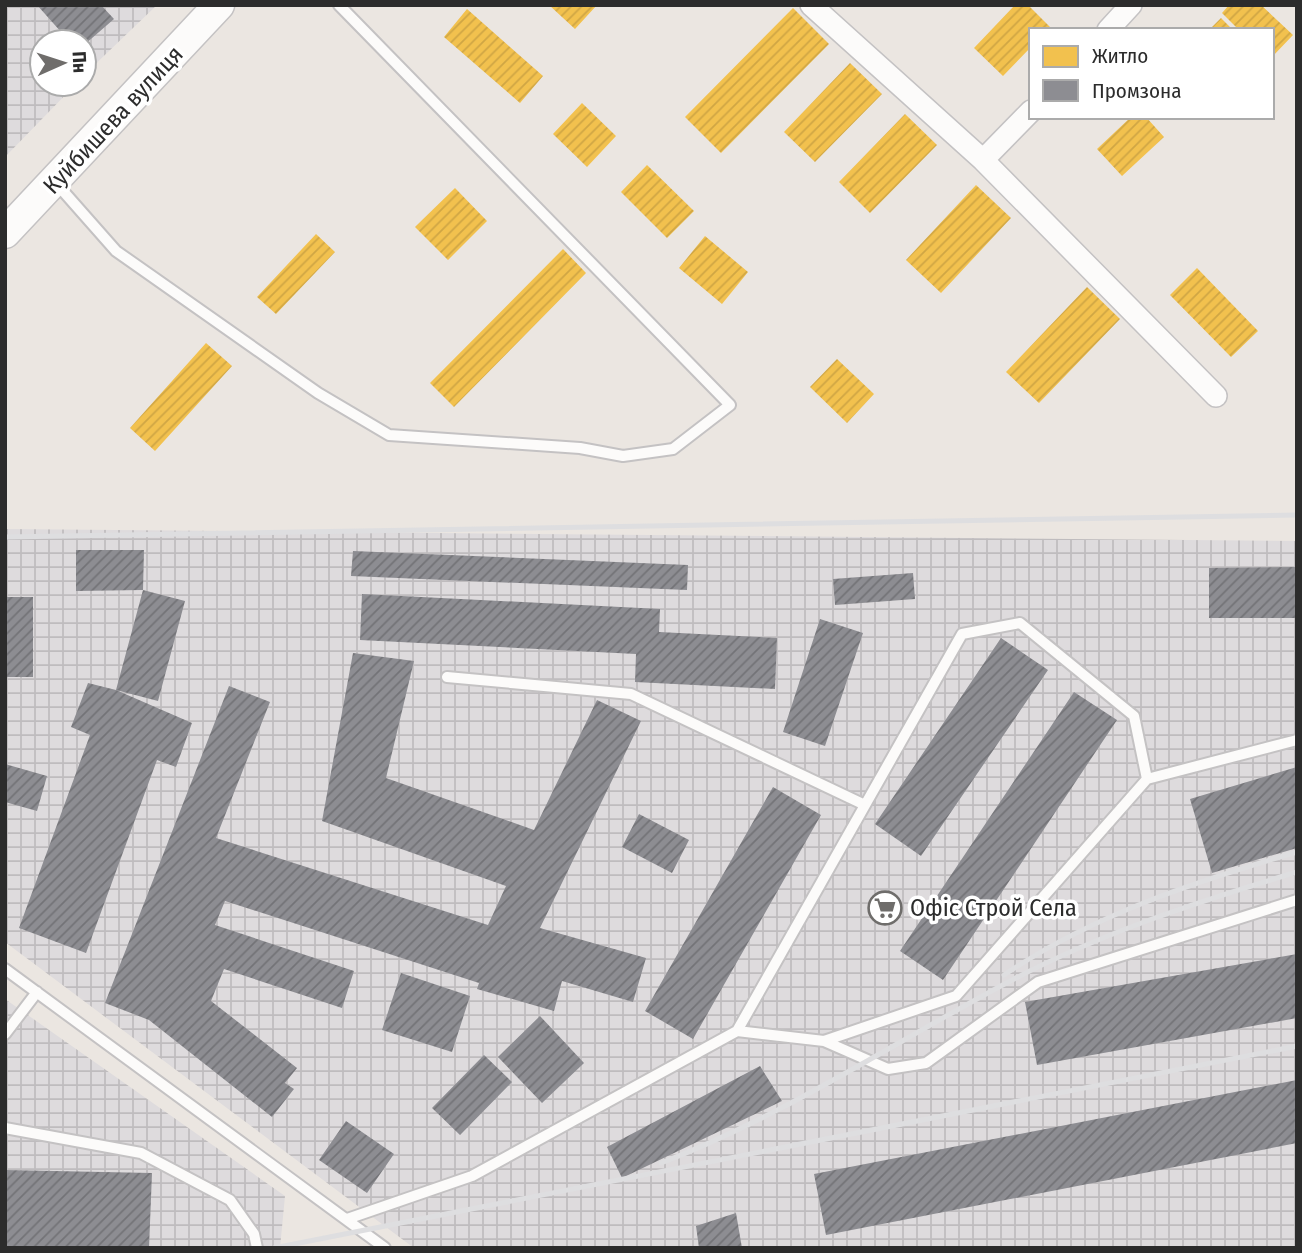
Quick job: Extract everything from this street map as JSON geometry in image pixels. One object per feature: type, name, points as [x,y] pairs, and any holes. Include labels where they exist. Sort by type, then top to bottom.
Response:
[{"type":"main road","name":"Куйбишева вулиця","points":[[5,233],[56,182],[219,5]]},
{"type":"street","points":[[811,5],[983,160],[1216,397]]},
{"type":"street","points":[[1110,28],[1131,5]]},
{"type":"street","points":[[983,160],[1029,113]]},
{"type":"lane","points":[[56,182],[116,251],[318,393],[389,435],[580,448],[623,456],[673,449],[730,405],[339,5]]},
{"type":"lane","points":[[346,1219],[472,1176],[737,1031],[961,634],[1020,623],[1134,716],[1147,779]]},
{"type":"lane","points":[[447,677],[631,694],[865,805]]},
{"type":"lane","points":[[824,1041],[956,996],[1147,779],[1297,740]]},
{"type":"lane","points":[[737,1031],[824,1041],[888,1069],[926,1063],[1038,982],[1297,900]]},
{"type":"lane","points":[[5,969],[385,1248]]},
{"type":"lane","points":[[5,1034],[37,992]]},
{"type":"lane","points":[[5,1128],[141,1153],[230,1200],[254,1234],[257,1248]]},
{"type":"shaded area","points":[[5,5],[157,5],[98,62],[98,28],[28,28],[28,98],[62,98],[5,157]]},
{"type":"shaded area","points":[[5,529],[1297,541],[1297,1248],[414,1248],[5,942]]},
{"type":"shaded area","points":[[5,999],[285,1196],[280,1248],[5,1248]]},
{"type":"building: Житло","points":[[549,5],[597,5],[575,29]]},
{"type":"building: Житло","points":[[1015,5],[1028,5],[1050,27],[1029,28],[1029,49],[1003,76],[974,48]]},
{"type":"building: Житло","points":[[1229,5],[1261,5],[1293,35],[1274,55],[1274,28],[1237,28],[1222,13]]},
{"type":"building: Житло","points":[[793,8],[829,44],[721,153],[685,117]]},
{"type":"building: Житло","points":[[467,9],[543,76],[520,103],[444,37]]},
{"type":"building: Житло","points":[[1221,18],[1231,28],[1211,28]]},
{"type":"building: Житло","points":[[850,63],[882,94],[815,162],[784,132]]},
{"type":"building: Житло","points":[[582,103],[616,136],[587,167],[553,134]]},
{"type":"building: Житло","points":[[905,114],[937,145],[870,213],[839,182]]},
{"type":"building: Житло","points":[[1129,119],[1148,119],[1164,137],[1122,176],[1097,149]]},
{"type":"building: Житло","points":[[647,165],[694,211],[667,238],[621,192]]},
{"type":"building: Житло","points":[[976,185],[1011,218],[941,293],[906,260]]},
{"type":"building: Житло","points":[[455,188],[487,221],[448,260],[415,227]]},
{"type":"building: Житло","points":[[316,234],[335,252],[276,314],[257,297]]},
{"type":"building: Житло","points":[[705,236],[748,272],[722,304],[679,268]]},
{"type":"building: Житло","points":[[563,249],[586,273],[454,407],[430,383]]},
{"type":"building: Житло","points":[[1197,268],[1258,331],[1231,357],[1170,295]]},
{"type":"building: Житло","points":[[1087,287],[1120,319],[1039,403],[1006,372]]},
{"type":"building: Житло","points":[[206,343],[232,366],[155,451],[130,428]]},
{"type":"building: Житло","points":[[837,359],[874,394],[847,423],[810,387]]},
{"type":"building: Промзона","points":[[37,5],[101,5],[114,19],[98,33],[98,28],[58,28]]},
{"type":"building: Промзона","points":[[76,550],[144,550],[143,590],[76,591]]},
{"type":"building: Промзона","points":[[353,551],[688,565],[687,590],[351,576]]},
{"type":"building: Промзона","points":[[1297,567],[1297,618],[1209,618],[1209,568]]},
{"type":"building: Промзона","points":[[913,573],[915,599],[835,605],[833,579]]},
{"type":"building: Промзона","points":[[143,590],[185,601],[158,701],[116,690]]},
{"type":"building: Промзона","points":[[362,594],[660,609],[659,632],[777,638],[775,689],[635,682],[636,654],[360,640]]},
{"type":"building: Промзона","points":[[5,597],[33,597],[33,677],[5,677]]},
{"type":"building: Промзона","points":[[820,619],[863,633],[825,746],[783,732]]},
{"type":"building: Промзона","points":[[1001,638],[1048,670],[921,856],[875,824]]},
{"type":"building: Промзона","points":[[353,653],[414,661],[386,778],[534,830],[597,700],[641,721],[540,928],[646,958],[633,1002],[562,981],[554,1011],[477,989],[479,983],[225,901],[215,925],[354,971],[342,1008],[224,969],[211,1001],[297,1068],[285,1083],[294,1089],[272,1117],[149,1020],[105,1003],[229,686],[270,702],[216,838],[488,925],[506,886],[322,821]]},
{"type":"building: Промзона","points":[[88,683],[116,690],[192,723],[176,767],[157,760],[86,953],[19,928],[90,735],[71,727]]},
{"type":"building: Промзона","points":[[1074,692],[1117,720],[943,980],[900,951]]},
{"type":"building: Промзона","points":[[5,764],[47,776],[37,811],[5,802]]},
{"type":"building: Промзона","points":[[1297,767],[1297,848],[1212,873],[1190,799]]},
{"type":"building: Промзона","points":[[773,787],[821,815],[693,1039],[645,1011]]},
{"type":"building: Промзона","points":[[639,814],[689,840],[672,873],[622,847]]},
{"type":"building: Промзона","points":[[1297,954],[1297,1018],[1037,1065],[1025,1002]]},
{"type":"building: Промзона","points":[[401,973],[470,996],[452,1052],[382,1030]]},
{"type":"building: Промзона","points":[[540,1016],[584,1063],[542,1103],[498,1057]]},
{"type":"building: Промзона","points":[[484,1055],[512,1082],[460,1135],[432,1108]]},
{"type":"building: Промзона","points":[[760,1066],[782,1101],[622,1178],[607,1147]]},
{"type":"building: Промзона","points":[[1297,1080],[1297,1143],[826,1235],[814,1174]]},
{"type":"building: Промзона","points":[[346,1121],[394,1154],[367,1193],[319,1160]]},
{"type":"building: Промзона","points":[[5,1170],[152,1173],[149,1248],[5,1248]]},
{"type":"building: Промзона","points":[[736,1213],[742,1248],[699,1248],[696,1226]]},
{"type":"railway","points":[[5,537],[1297,515]]},
{"type":"railway","points":[[1004,975],[1073,935],[1145,902],[1220,875],[1297,852]]},
{"type":"railway","points":[[661,1163],[797,1100],[1048,962],[1153,919],[1297,872]]},
{"type":"railway","points":[[274,1248],[1297,1046]]},
{"type":"place","name":"Офіс Строй Села","points":[[885,908]]}]
